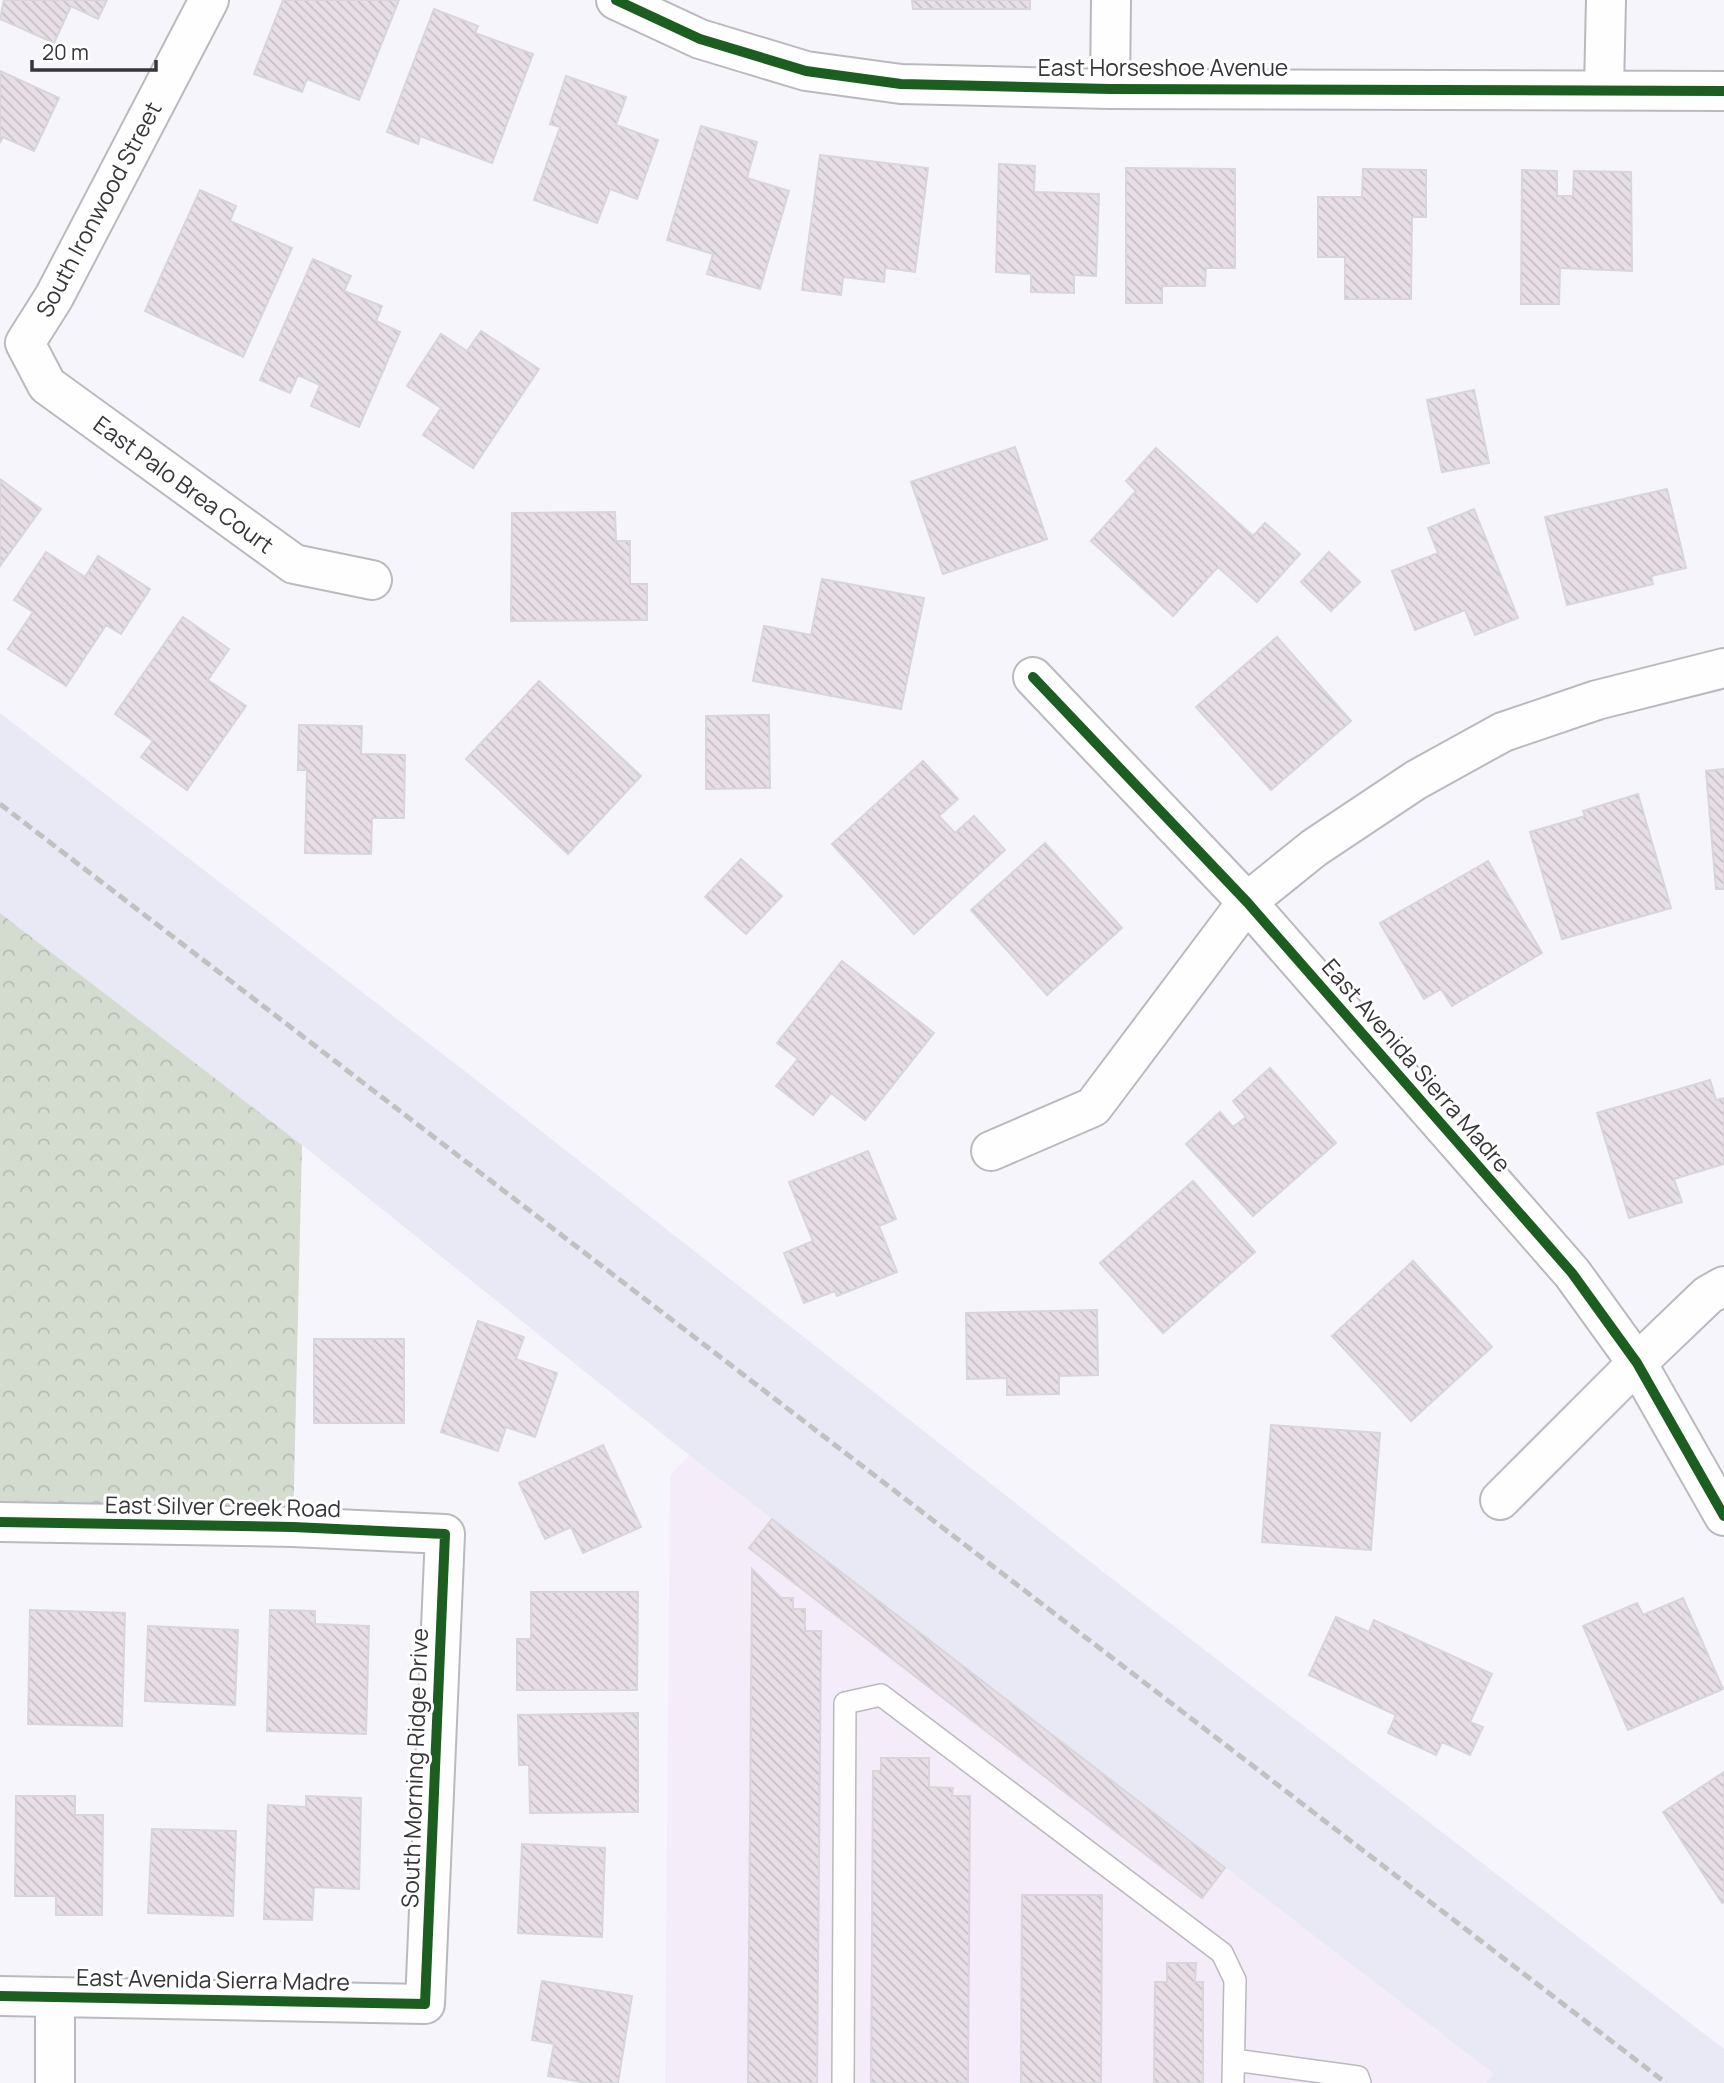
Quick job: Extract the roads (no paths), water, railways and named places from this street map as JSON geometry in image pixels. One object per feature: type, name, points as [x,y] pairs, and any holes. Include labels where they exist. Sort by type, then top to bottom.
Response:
[{"type":"street","name":"South Ironwood Street","points":[[24,343],[54,297],[209,0]]},
{"type":"street","name":"East Horseshoe Avenue","points":[[616,0],[700,39],[806,71],[901,84],[1110,89],[1724,91]]},
{"type":"street","points":[[1110,89],[1111,0]]},
{"type":"street","points":[[1604,89],[1606,0]]},
{"type":"street","name":"East Palo Brea Court","points":[[24,343],[47,385],[294,564],[372,580]]},
{"type":"street","points":[[991,1151],[1093,1107],[1247,902],[1314,848],[1416,780],[1503,732],[1597,700],[1724,668]]},
{"type":"street","name":"East Avenida Sierra Madre","points":[[1033,677],[1247,902],[1572,1273],[1637,1363],[1724,1516]]},
{"type":"street","points":[[1500,1500],[1708,1295],[1724,1286]]},
{"type":"street","name":"East Silver Creek Road","points":[[0,1522],[293,1527],[445,1534]]},
{"type":"street","name":"South Morning Ridge Drive","points":[[425,2004],[445,1534]]},
{"type":"street","name":"East Avenida Sierra Madre","points":[[0,1996],[425,2004]]},
{"type":"street","points":[[55,1997],[55,2083]]},
{"type":"lane","points":[[843,2083],[845,1703],[881,1695],[1222,1953],[1235,1980],[1233,2083]]},
{"type":"lane","points":[[1234,2060],[1358,2077],[1360,2083]]},
{"type":"railway","points":[[0,804],[1666,2083]]}]
